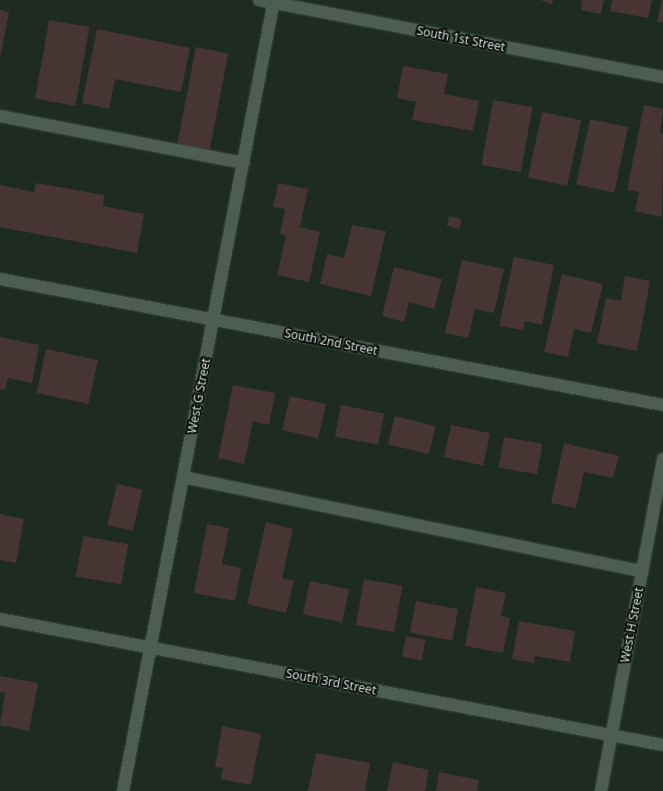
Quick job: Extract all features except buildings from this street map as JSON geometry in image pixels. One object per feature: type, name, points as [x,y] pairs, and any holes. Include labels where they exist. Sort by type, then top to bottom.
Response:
[{"type":"street","name":"South 1st Street","points":[[259,0],[663,77]]},
{"type":"street","name":"West G Street","points":[[123,791],[274,2]]},
{"type":"street","points":[[0,116],[243,163]]},
{"type":"street","name":"South 2nd Street","points":[[0,279],[663,405]]},
{"type":"street","name":"West H Street","points":[[601,791],[663,459]]},
{"type":"street","points":[[183,477],[642,571]]},
{"type":"street","name":"South 3rd Street","points":[[0,619],[663,744]]}]
